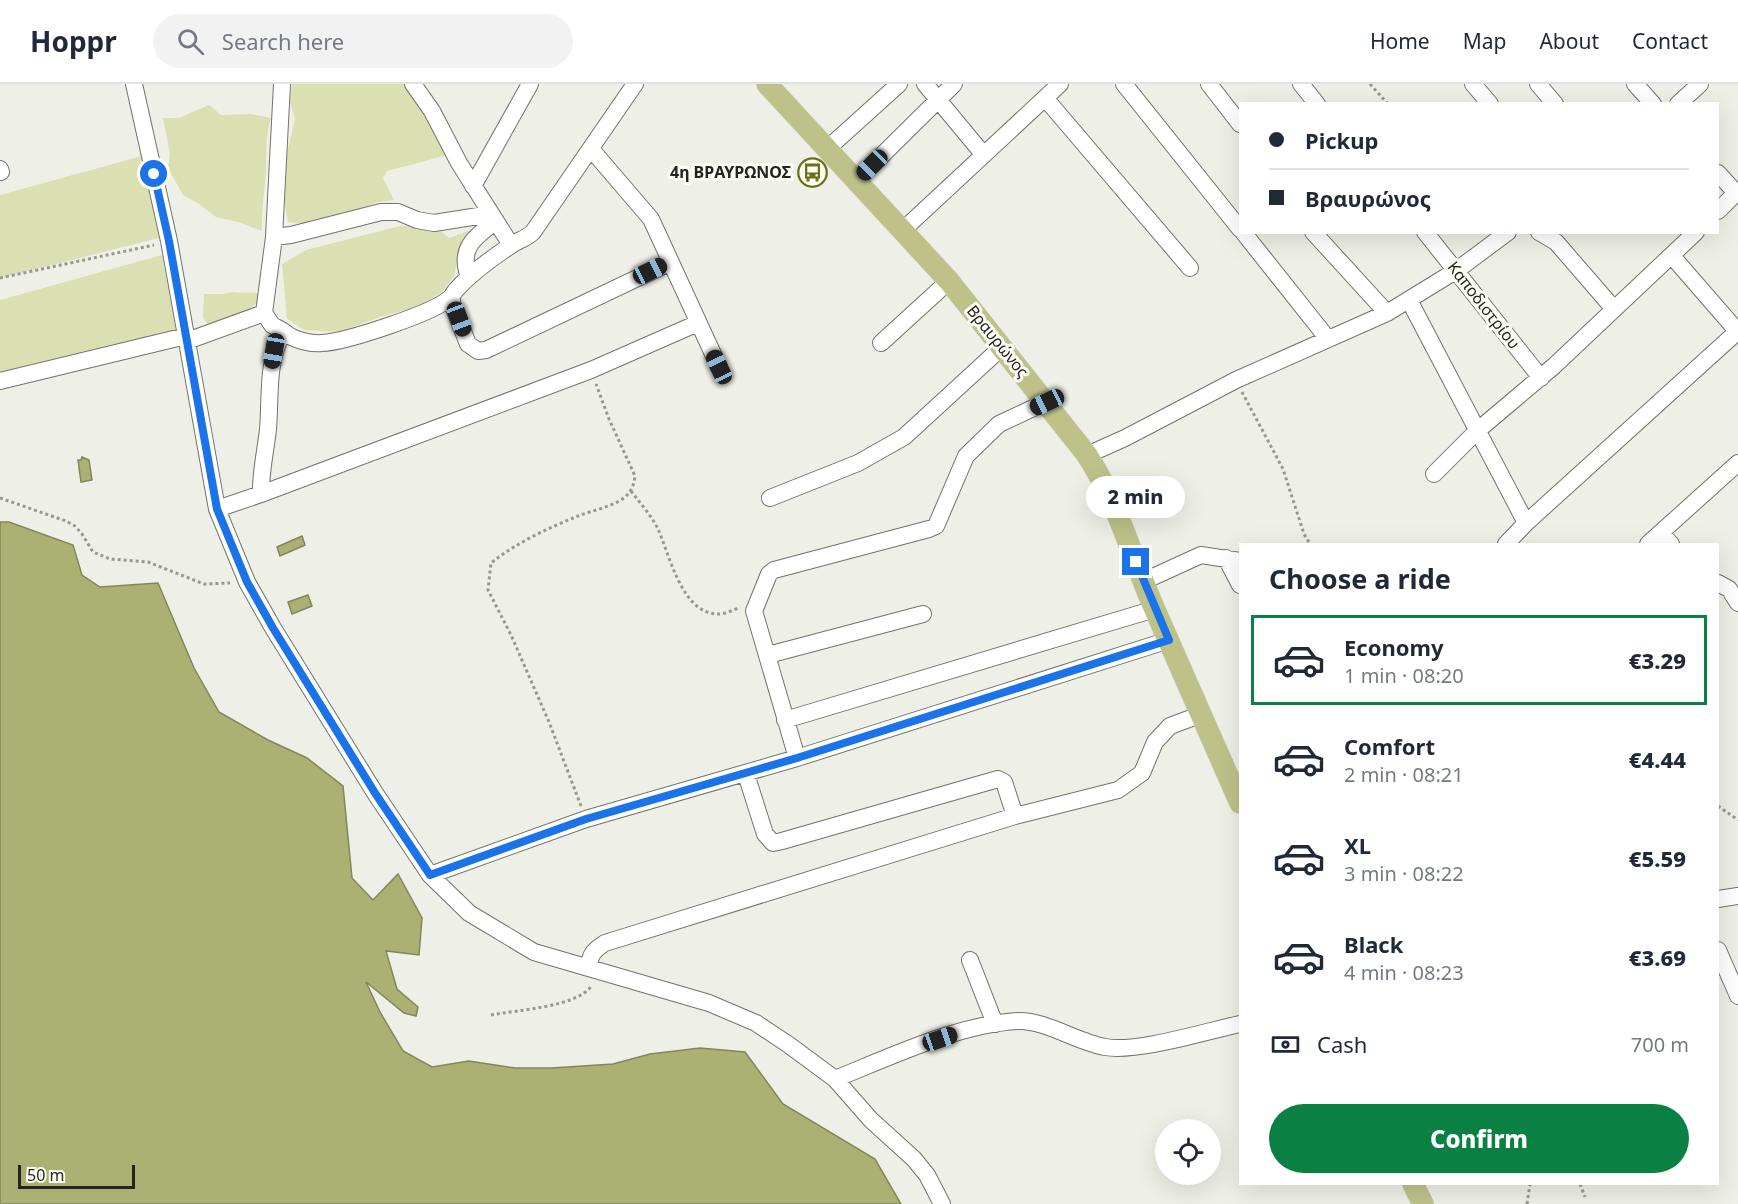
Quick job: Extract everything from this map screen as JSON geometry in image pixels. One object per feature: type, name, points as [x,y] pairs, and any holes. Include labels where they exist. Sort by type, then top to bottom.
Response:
[{"type":"main road","name":"Βραυρώνος","points":[[767,84],[855,182],[949,280],[1087,455],[1104,485],[1155,609],[1239,801]]},
{"type":"main road","points":[[1414,1185],[1423,1204]]},
{"type":"street","points":[[134,84],[169,241],[217,509],[247,582],[375,793],[430,875],[469,913],[534,951],[709,1003],[756,1023],[835,1079],[871,1120],[920,1167],[937,1192],[942,1204]]},
{"type":"street","points":[[282,84],[274,237],[264,313],[272,325],[308,343],[333,342],[424,312],[452,297],[470,277],[511,245],[526,239],[635,84]]},
{"type":"street","points":[[413,84],[432,111],[473,186],[511,245]]},
{"type":"street","points":[[473,186],[530,84]]},
{"type":"street","points":[[827,149],[899,84]]},
{"type":"street","points":[[925,84],[983,154]]},
{"type":"street","points":[[855,182],[954,84]]},
{"type":"street","points":[[903,230],[1060,84]]},
{"type":"street","points":[[1124,84],[1239,227]]},
{"type":"street","points":[[1209,84],[1239,123]]},
{"type":"street","points":[[1301,84],[1315,102]]},
{"type":"street","points":[[1473,84],[1488,102]]},
{"type":"street","points":[[1538,84],[1553,102]]},
{"type":"street","points":[[1635,84],[1651,102]]},
{"type":"street","points":[[1680,102],[1700,84]]},
{"type":"street","points":[[1045,98],[1190,268]]},
{"type":"street","points":[[591,149],[651,219],[719,367]]},
{"type":"street","points":[[1719,174],[1737,192],[1719,210]]},
{"type":"street","points":[[274,237],[291,236],[381,212],[398,212],[417,220],[434,223],[494,218]]},
{"type":"street","points":[[470,277],[465,257],[469,246],[494,218]]},
{"type":"street","points":[[1244,234],[1328,339]]},
{"type":"street","points":[[1315,234],[1387,313]]},
{"type":"street","name":"Καποδιστρίου","points":[[1427,234],[1541,378]]},
{"type":"street","points":[[1087,455],[1125,438],[1236,380],[1387,313],[1457,270],[1501,234]]},
{"type":"street","points":[[1542,234],[1556,242],[1614,309]]},
{"type":"street","points":[[1434,474],[1477,431],[1541,378],[1614,309],[1676,245],[1693,234]]},
{"type":"street","points":[[1507,543],[1526,523],[1738,331],[1676,245]]},
{"type":"street","points":[[452,297],[452,303],[468,344],[478,351],[486,350],[671,261]]},
{"type":"street","points":[[881,343],[949,280]]},
{"type":"street","points":[[1409,300],[1526,523]]},
{"type":"street","points":[[0,381],[186,339],[264,313]]},
{"type":"street","points":[[217,509],[591,370],[698,323]]},
{"type":"street","points":[[261,494],[269,377],[274,351],[283,332]]},
{"type":"street","points":[[770,498],[858,463],[904,437],[1002,346]]},
{"type":"street","points":[[797,758],[754,611],[769,574],[774,570],[936,526],[966,456],[999,424],[1047,402]]},
{"type":"street","points":[[1666,539],[1738,463]]},
{"type":"street","points":[[1144,581],[1201,555],[1233,559],[1239,581]]},
{"type":"street","points":[[785,720],[1155,609]]},
{"type":"street","points":[[768,655],[923,614]]},
{"type":"street","points":[[430,875],[586,819],[746,774],[1169,640]]},
{"type":"street","points":[[589,967],[594,950],[605,944],[1015,816],[1118,790],[1142,773],[1155,742],[1170,726],[1202,714]]},
{"type":"street","points":[[746,774],[765,834],[773,843],[998,779],[1004,782],[1015,816]]},
{"type":"street","points":[[1719,899],[1738,896]]},
{"type":"street","points":[[1719,952],[1738,996]]},
{"type":"street","points":[[970,960],[995,1024]]},
{"type":"street","points":[[835,1079],[957,1033],[995,1024],[1028,1021],[1044,1025],[1072,1038],[1107,1048],[1142,1046],[1239,1024]]},
{"type":"path","points":[[1371,84],[1386,102]]},
{"type":"path","points":[[0,278],[169,241]]},
{"type":"path","points":[[586,819],[549,722],[511,635],[488,590],[491,564],[505,552],[577,517],[614,503],[631,491],[635,476],[609,419],[591,370]]},
{"type":"path","points":[[1236,380],[1283,469],[1304,534],[1309,543]]},
{"type":"path","points":[[631,491],[656,526],[678,579],[694,605],[706,612],[720,615],[757,601]]},
{"type":"path","points":[[0,498],[75,526],[93,552],[110,560],[148,562],[204,584],[247,582]]},
{"type":"path","points":[[1719,808],[1738,820]]},
{"type":"path","points":[[491,1016],[557,1004],[579,995],[590,988],[595,978],[589,967]]},
{"type":"path","points":[[1527,1204],[1530,1185]]},
{"type":"path","points":[[1580,1185],[1585,1197]]},
{"type":"shaded area","points":[[292,84],[405,84],[415,96],[448,155],[387,171],[383,178],[394,200],[378,202],[307,224],[288,222],[283,170],[295,119],[290,102]]},
{"type":"shaded area","points":[[209,105],[221,115],[251,114],[271,118],[267,137],[262,231],[216,217],[183,195],[168,168],[170,154],[163,118],[179,118]]},
{"type":"shaded area","points":[[142,156],[159,238],[0,278],[0,195]]},
{"type":"shaded area","points":[[400,226],[437,228],[449,238],[471,230],[459,254],[454,276],[442,292],[417,307],[339,332],[304,330],[287,319],[282,264],[306,250]]},
{"type":"shaded area","points":[[162,255],[176,331],[0,376],[0,300]]},
{"type":"shaded area","points":[[232,292],[265,296],[240,317],[209,326],[203,318],[204,294]]},
{"type":"shaded area","points":[[82,457],[89,460],[92,480],[81,482],[78,460]]},
{"type":"shaded area","points":[[0,522],[9,522],[73,545],[82,575],[100,587],[158,583],[194,668],[219,712],[268,740],[307,758],[343,786],[352,878],[373,900],[398,874],[422,918],[419,955],[386,951],[397,989],[418,1007],[416,1016],[404,1013],[366,982],[380,1012],[403,1051],[432,1067],[469,1061],[515,1068],[613,1064],[650,1054],[700,1048],[745,1052],[783,1104],[875,1159],[901,1204],[0,1204]]},
{"type":"shaded area","points":[[302,536],[305,545],[280,556],[277,547]]},
{"type":"shaded area","points":[[308,595],[312,606],[292,614],[288,602]]},
{"type":"place","name":"4η ΒΡΑΥΡΩΝΟΣ","points":[[812,172]]},
{"type":"route","points":[[154,174],[169,241],[217,509],[247,582],[273,628],[375,793],[430,875],[586,819],[746,774],[1169,640],[1136,562]]}]
